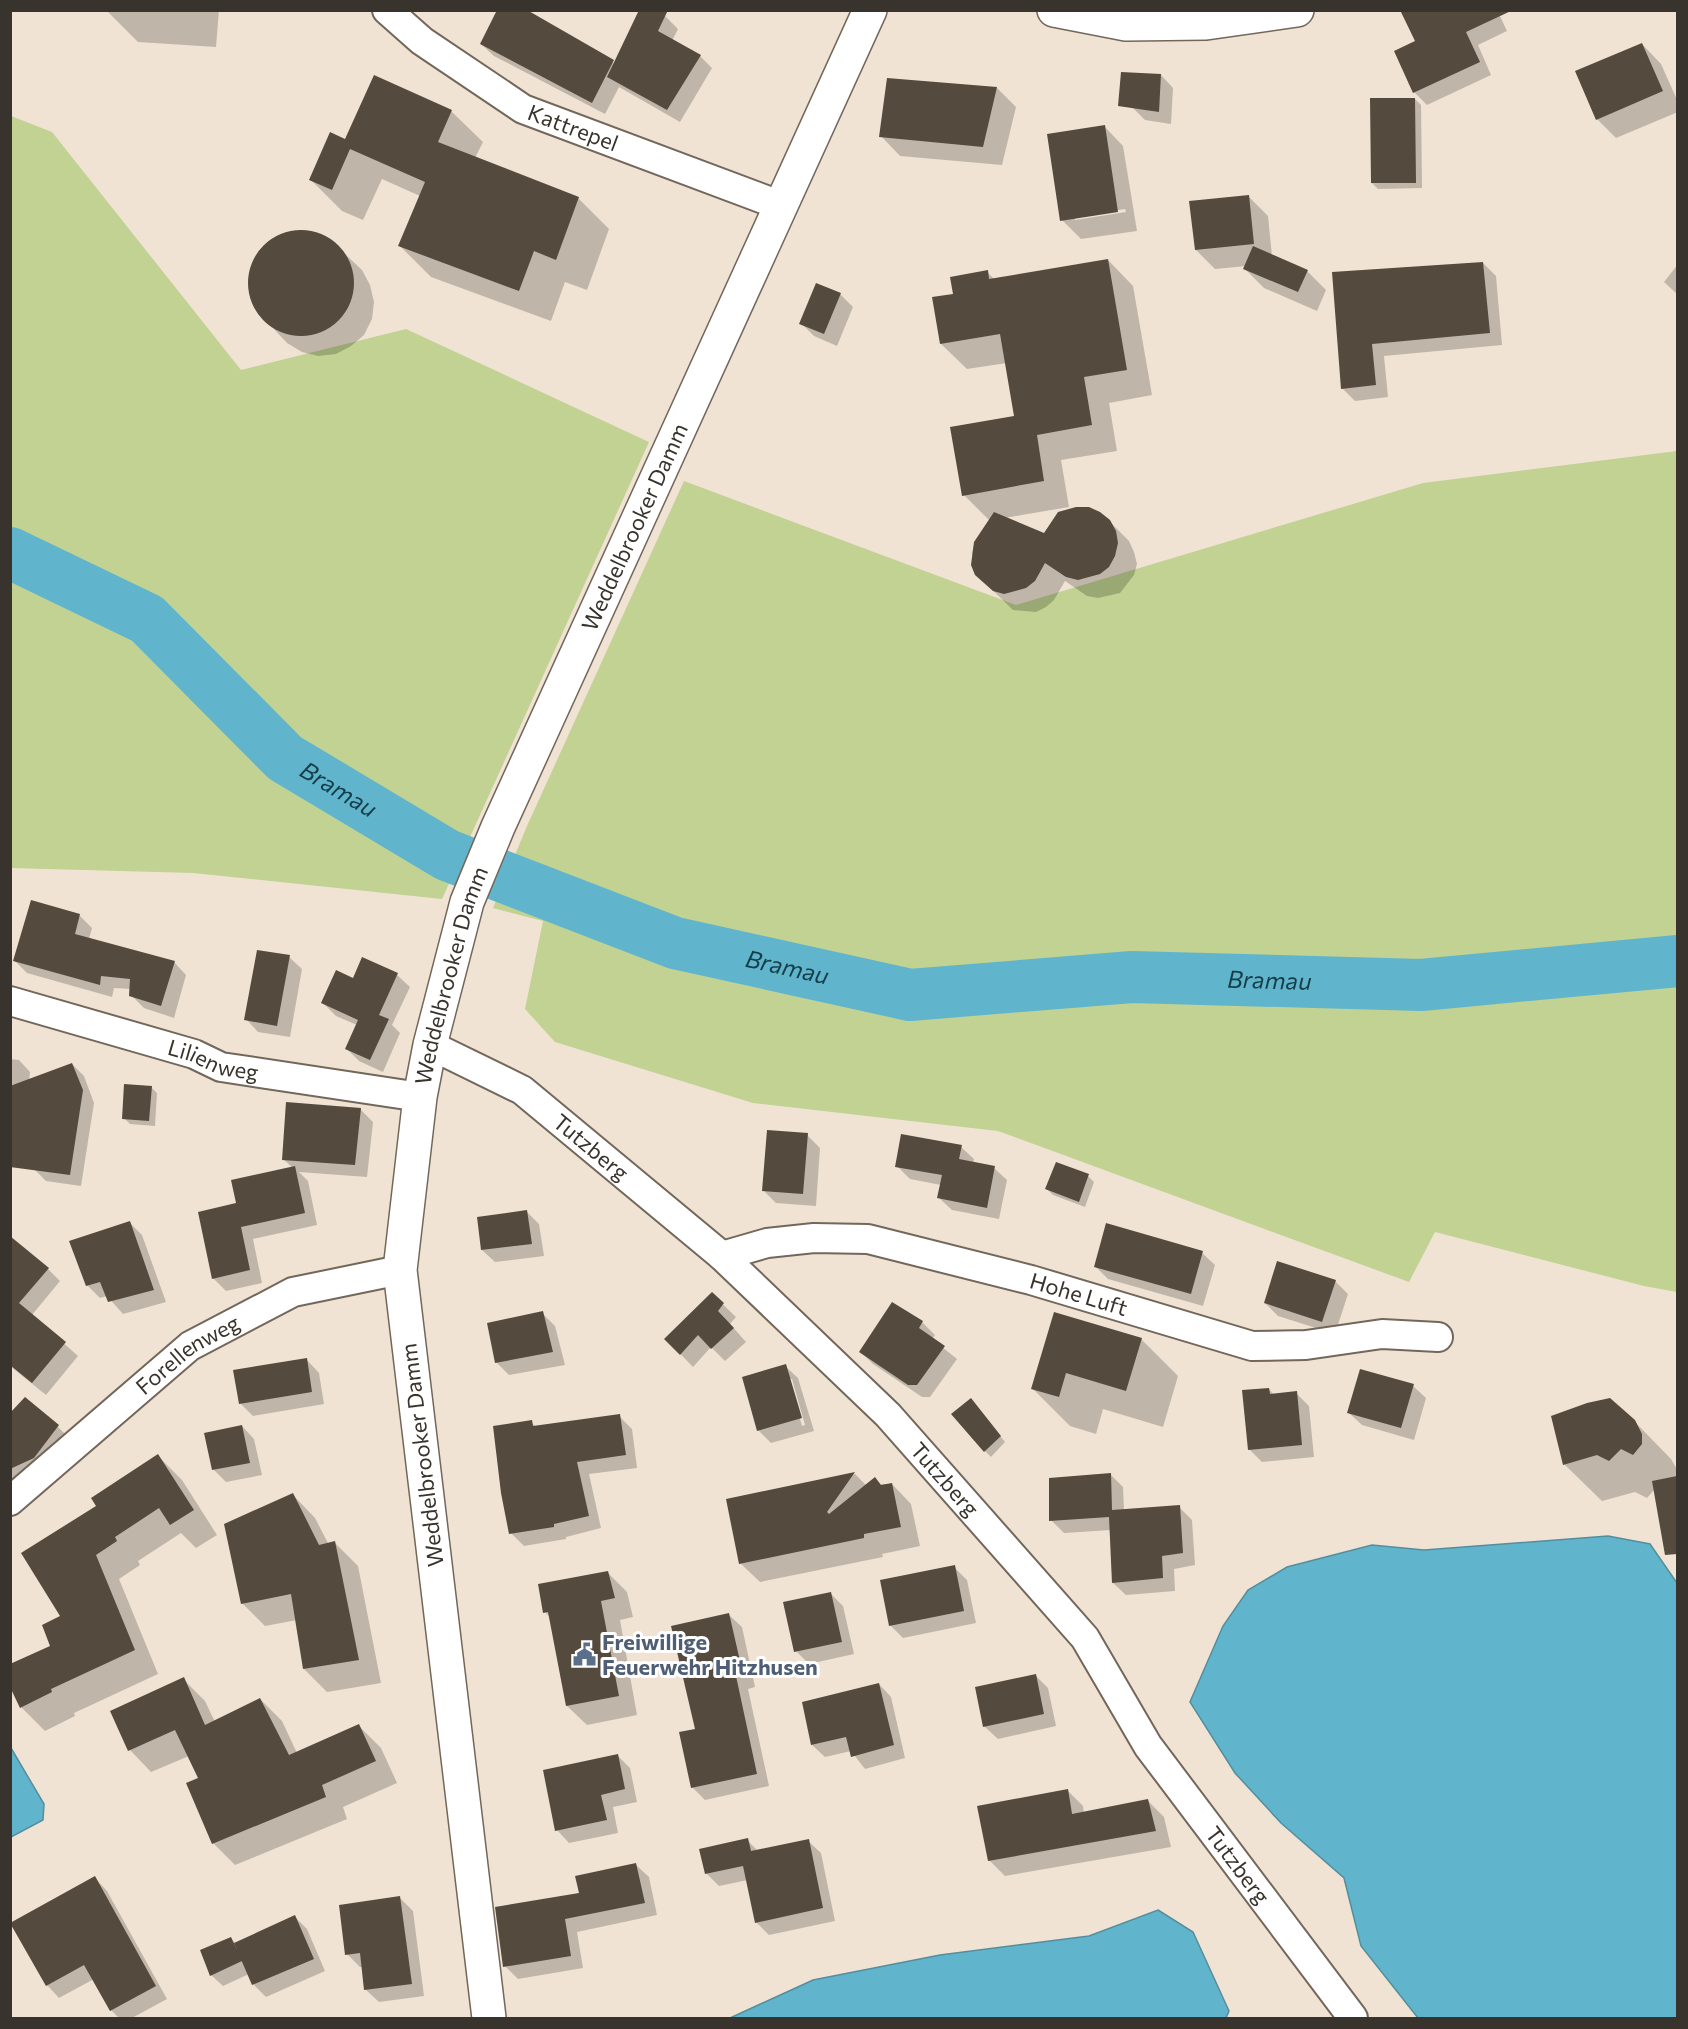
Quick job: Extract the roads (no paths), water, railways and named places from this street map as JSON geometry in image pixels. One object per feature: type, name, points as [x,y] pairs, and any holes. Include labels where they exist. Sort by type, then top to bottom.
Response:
[{"type":"street","name":"Kattrepel","points":[[387,10],[422,41],[523,109],[782,206]]},
{"type":"street","name":"Weddelbrooker Damm","points":[[489,2019],[400,1270],[420,1097],[430,1045],[466,902],[870,10]]},
{"type":"street","points":[[1054,10],[1126,24],[1206,23],[1297,10]]},
{"type":"street","name":"Lilienweg","points":[[10,1001],[194,1054],[221,1067],[420,1097]]},
{"type":"street","name":"Tutzberg","points":[[430,1045],[522,1090],[722,1256],[888,1415],[1085,1638],[1148,1746],[1353,2019]]},
{"type":"street","name":"Hohe Luft","points":[[722,1256],[767,1243],[814,1238],[868,1239],[1031,1280],[1252,1346],[1306,1345],[1382,1334],[1438,1337]]},
{"type":"street","name":"Forellenweg","points":[[10,1501],[190,1346],[293,1292],[400,1270]]},
{"type":"water","points":[[1608,1536],[1650,1544],[1677,1583],[1677,2018],[1418,2018],[1361,1946],[1344,1878],[1281,1823],[1235,1773],[1190,1702],[1223,1626],[1248,1590],[1287,1567],[1372,1545],[1424,1550]]},
{"type":"water","points":[[11,1748],[44,1804],[43,1820],[11,1837]]},
{"type":"water","points":[[1158,1910],[1193,1932],[1229,2011],[1226,2018],[730,2018],[813,1980],[940,1955],[1089,1936]]},
{"type":"waterway","name":"Bramau","points":[[10,553],[147,619],[285,758],[447,855],[675,943],[910,995],[1132,977],[1421,985],[1678,961]]},
{"type":"place","name":"Freiwillige Feuerwehr Hitzhusen","points":[[584,1655]]}]
